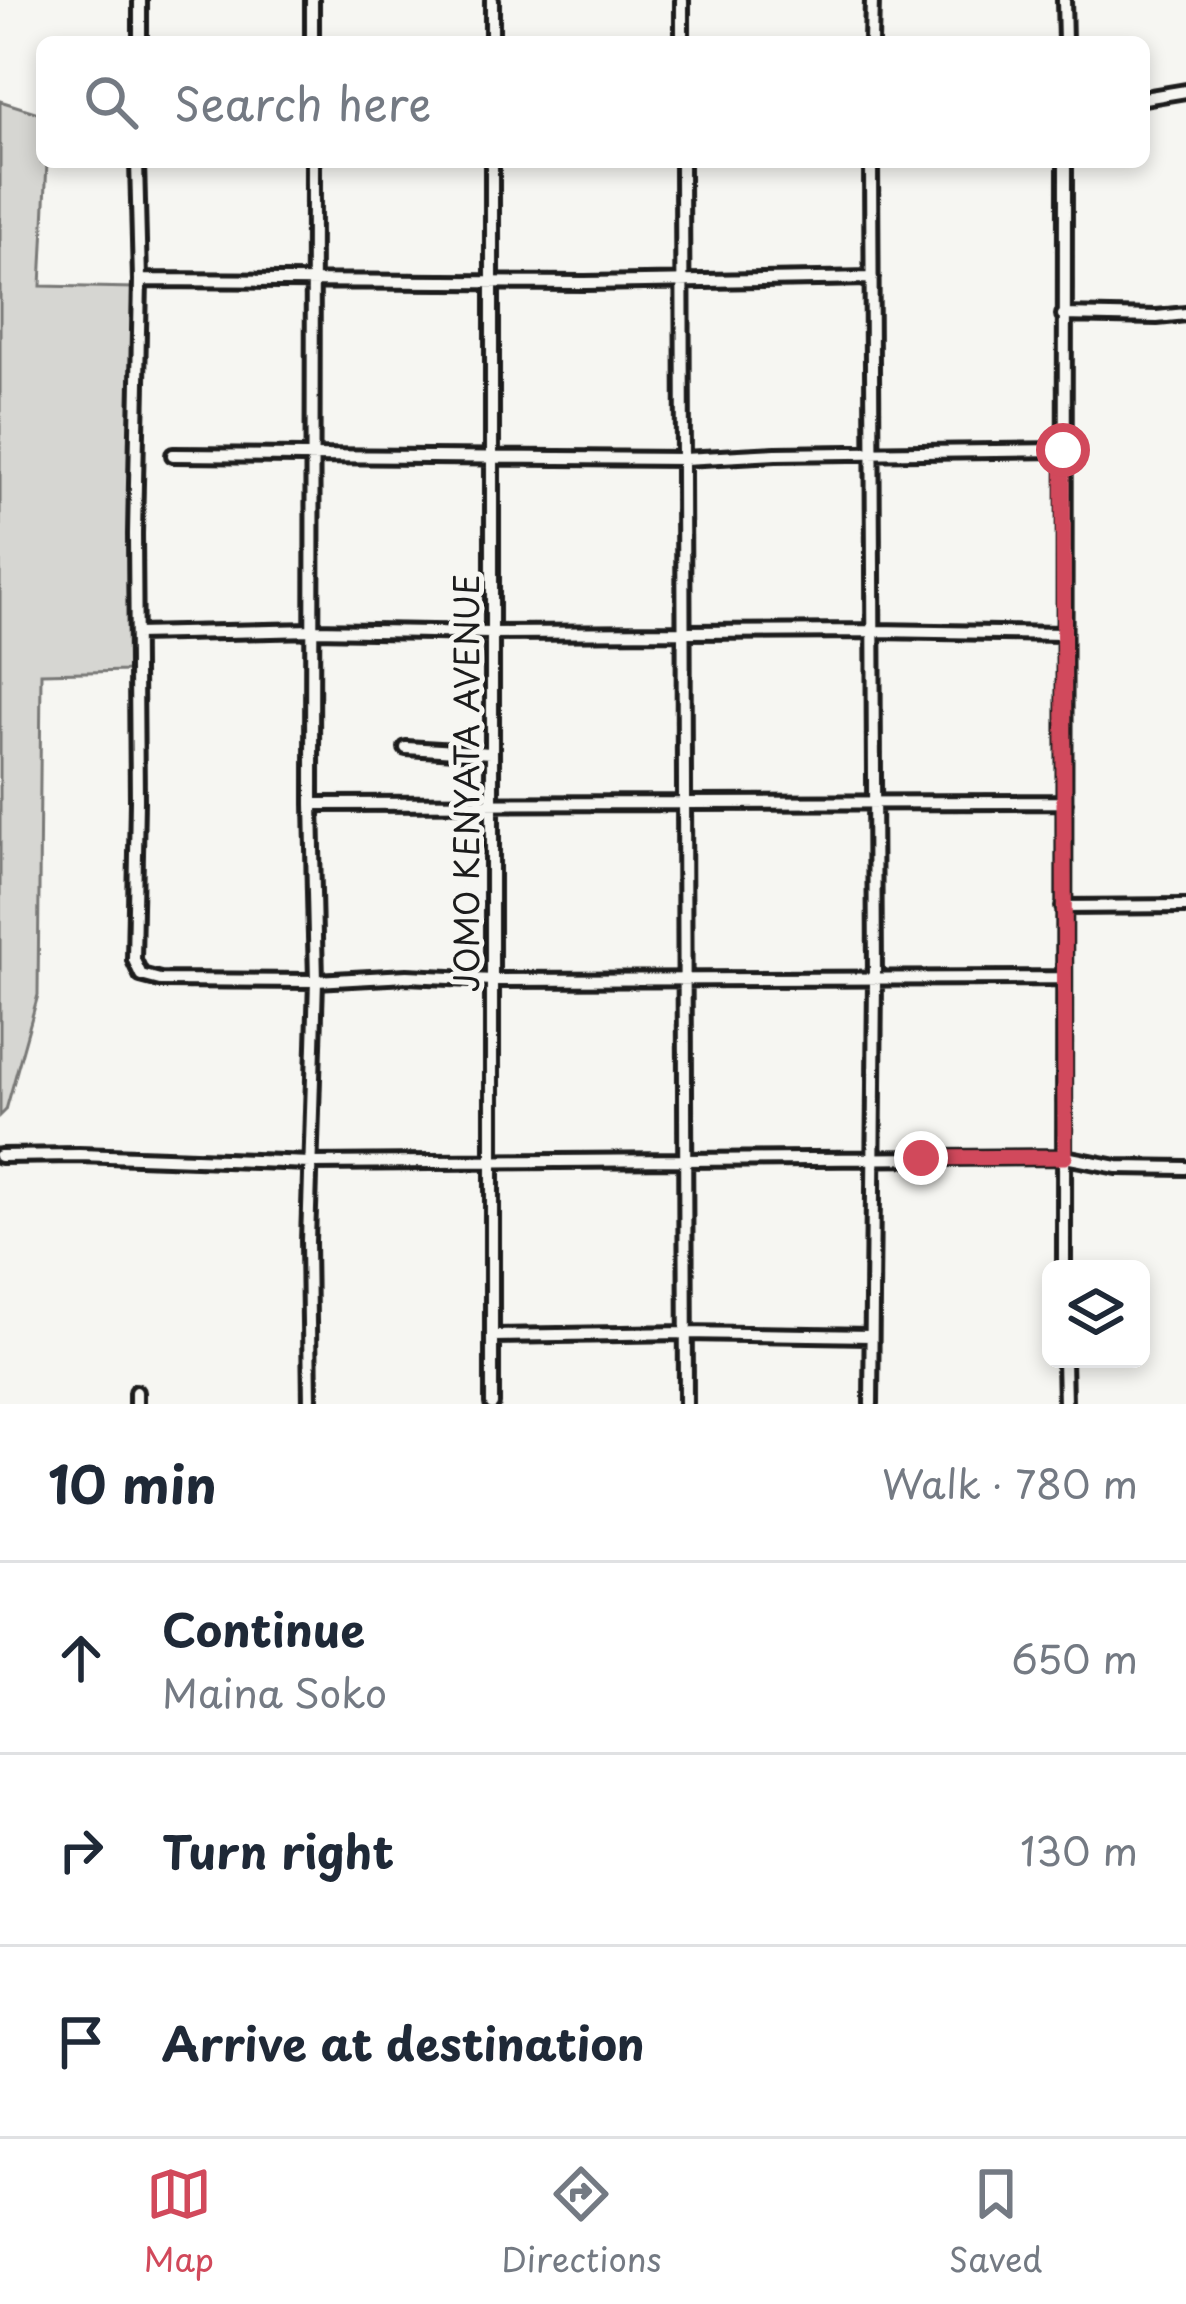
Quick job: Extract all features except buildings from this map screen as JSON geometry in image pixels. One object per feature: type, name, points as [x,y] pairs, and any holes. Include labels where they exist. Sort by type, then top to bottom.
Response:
[{"type":"street","points":[[140,0],[140,36]]},
{"type":"street","points":[[311,0],[312,36]]},
{"type":"street","points":[[492,0],[492,36]]},
{"type":"street","points":[[682,0],[682,36]]},
{"type":"street","points":[[872,0],[872,36]]},
{"type":"street","points":[[1064,0],[1065,36]]},
{"type":"street","points":[[1150,97],[1186,91]]},
{"type":"street","points":[[137,168],[134,960],[141,975],[160,980],[316,981],[407,976],[493,980],[1064,979]]},
{"type":"street","points":[[310,1404],[308,1241],[316,981],[313,168]]},
{"type":"street","name":"JOMO KENYATA AVENUE","points":[[492,168],[492,1404]]},
{"type":"street","points":[[682,168],[686,1404]]},
{"type":"street","points":[[871,168],[875,980],[871,1404]]},
{"type":"street","points":[[1064,168],[1064,1260]]},
{"type":"street","points":[[140,280],[493,283],[872,278]]},
{"type":"street","points":[[1063,315],[1186,314]]},
{"type":"street","points":[[173,455],[684,459],[1063,450]]},
{"type":"street","points":[[136,634],[313,630],[1063,634]]},
{"type":"street","points":[[406,748],[491,753]]},
{"type":"street","points":[[312,804],[1065,802]]},
{"type":"street","points":[[1063,907],[1186,906]]},
{"type":"street","points":[[0,1156],[311,1163],[1065,1157],[1117,1167],[1186,1168]]},
{"type":"street","points":[[493,1336],[871,1336]]},
{"type":"street","points":[[1064,1368],[1065,1404]]},
{"type":"shaded area","points":[[0,101],[36,112],[36,168],[47,168],[41,286],[135,288],[130,671],[41,673],[38,995],[6,1110],[0,1116]]},
{"type":"route","points":[[921,1158],[1065,1157],[1063,450]]}]
